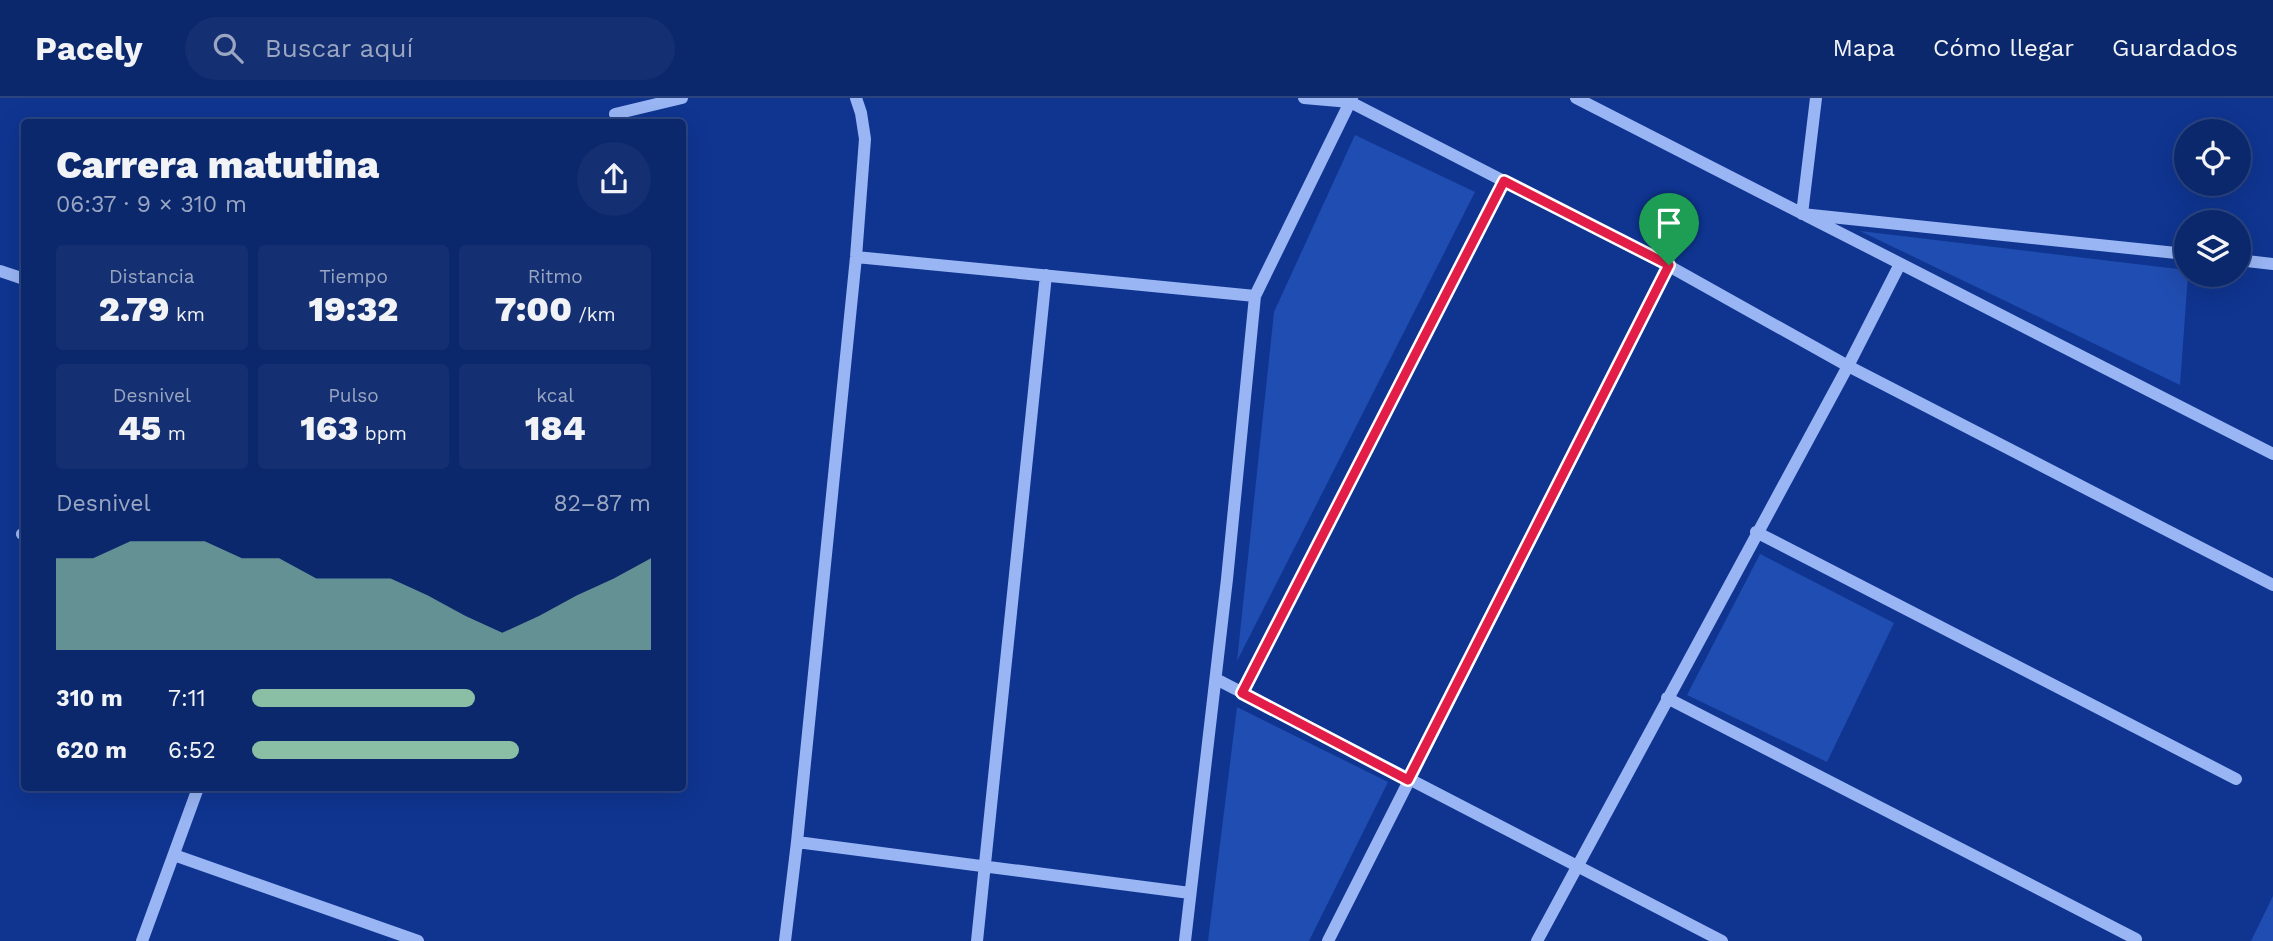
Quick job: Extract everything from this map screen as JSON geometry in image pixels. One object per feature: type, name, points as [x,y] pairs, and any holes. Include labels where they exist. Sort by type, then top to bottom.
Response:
[{"type":"street","points":[[615,114],[682,98]]},
{"type":"street","points":[[785,941],[856,257],[865,139],[856,98]]},
{"type":"street","points":[[1304,98],[1351,100],[1669,265],[1847,366],[2273,585]]},
{"type":"street","points":[[1576,98],[2273,454]]},
{"type":"street","points":[[1802,214],[1816,98]]},
{"type":"street","points":[[1185,941],[1216,679],[1255,296],[1351,100]]},
{"type":"street","points":[[1242,693],[1504,181]]},
{"type":"street","points":[[1802,214],[2174,253]]},
{"type":"street","points":[[856,257],[1255,296]]},
{"type":"street","points":[[2251,261],[2273,264]]},
{"type":"street","points":[[1537,941],[1900,264]]},
{"type":"street","points":[[1328,941],[1669,265]]},
{"type":"street","points":[[0,271],[21,278]]},
{"type":"street","points":[[977,941],[1046,275]]},
{"type":"street","points":[[1756,532],[2236,779]]},
{"type":"street","points":[[1216,679],[1722,941]]},
{"type":"street","points":[[1667,698],[2136,939]]},
{"type":"street","points":[[142,941],[197,791]]},
{"type":"street","points":[[797,842],[1190,894]]},
{"type":"street","points":[[174,855],[418,941]]},
{"type":"shaded area","points":[[1355,135],[1475,192],[1237,661],[1274,312]]},
{"type":"shaded area","points":[[1860,231],[2174,269],[2174,287],[2187,287],[2180,385]]},
{"type":"shaded area","points":[[1760,554],[1894,623],[1827,762],[1687,695]]},
{"type":"shaded area","points":[[1237,707],[1388,782],[1309,941],[1208,941]]},
{"type":"shaded area","points":[[2273,896],[2273,941],[2251,941]]},
{"type":"route","points":[[1504,181],[1669,265],[1408,780],[1242,693],[1504,181]]}]
